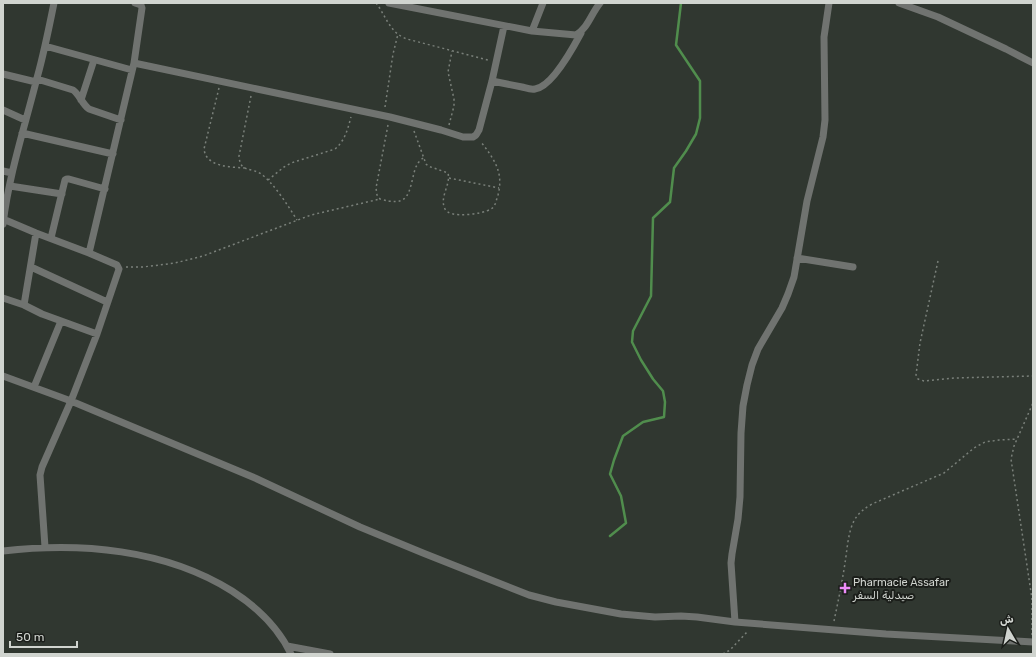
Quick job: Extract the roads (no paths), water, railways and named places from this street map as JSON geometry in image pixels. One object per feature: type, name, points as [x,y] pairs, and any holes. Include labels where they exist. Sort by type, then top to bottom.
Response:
[{"type":"street","points":[[45,547],[40,475],[42,467],[71,401],[97,334],[119,270],[117,265],[89,253],[3,221],[12,173],[45,46],[54,3]]},
{"type":"street","points":[[89,253],[133,67],[142,8],[140,5],[135,3]]},
{"type":"street","points":[[389,3],[532,31],[570,35],[576,35],[581,32]]},
{"type":"street","points":[[532,31],[543,3]]},
{"type":"street","points":[[492,81],[532,89],[539,88],[547,83],[574,46],[581,32],[589,22],[600,3]]},
{"type":"street","points":[[735,622],[731,563],[740,497],[743,406],[747,385],[758,349],[782,308],[794,278],[807,201],[825,120],[824,37],[829,3]]},
{"type":"street","points":[[899,3],[938,17],[1033,63]]},
{"type":"street","points":[[45,46],[94,60],[220,82],[410,122],[463,137],[473,137],[479,130],[504,26]]},
{"type":"street","points":[[82,100],[94,60]]},
{"type":"street","points":[[3,74],[73,90],[87,108],[121,120]]},
{"type":"street","points":[[3,110],[25,120]]},
{"type":"street","points":[[22,133],[113,154]]},
{"type":"street","points":[[3,172],[12,173]]},
{"type":"street","points":[[51,238],[65,180],[67,179],[105,189]]},
{"type":"street","points":[[10,186],[62,194]]},
{"type":"street","points":[[24,305],[36,233]]},
{"type":"street","points":[[797,258],[853,267]]},
{"type":"street","points":[[31,267],[107,302]]},
{"type":"street","points":[[3,298],[97,334]]},
{"type":"street","points":[[34,387],[61,321]]},
{"type":"street","points":[[3,376],[71,401],[255,478],[360,527],[423,553],[529,595],[556,602],[621,614],[655,617],[697,617],[754,624],[832,630],[1032,642]]},
{"type":"street","points":[[3,551],[45,547],[79,548],[120,552],[180,565],[201,574],[240,595],[276,628],[291,654]]},
{"type":"street","points":[[287,646],[330,654]]},
{"type":"waterway","points":[[610,536],[626,523],[621,496],[610,474],[623,436],[643,422],[664,417],[665,402],[663,391],[653,379],[632,342],[633,331],[651,296],[653,218],[670,202],[674,168],[696,134],[700,118],[700,81],[676,45],[681,3]]},
{"type":"place","name":"Pharmacie Assafar صيدلية السفر","points":[[845,588]]}]
